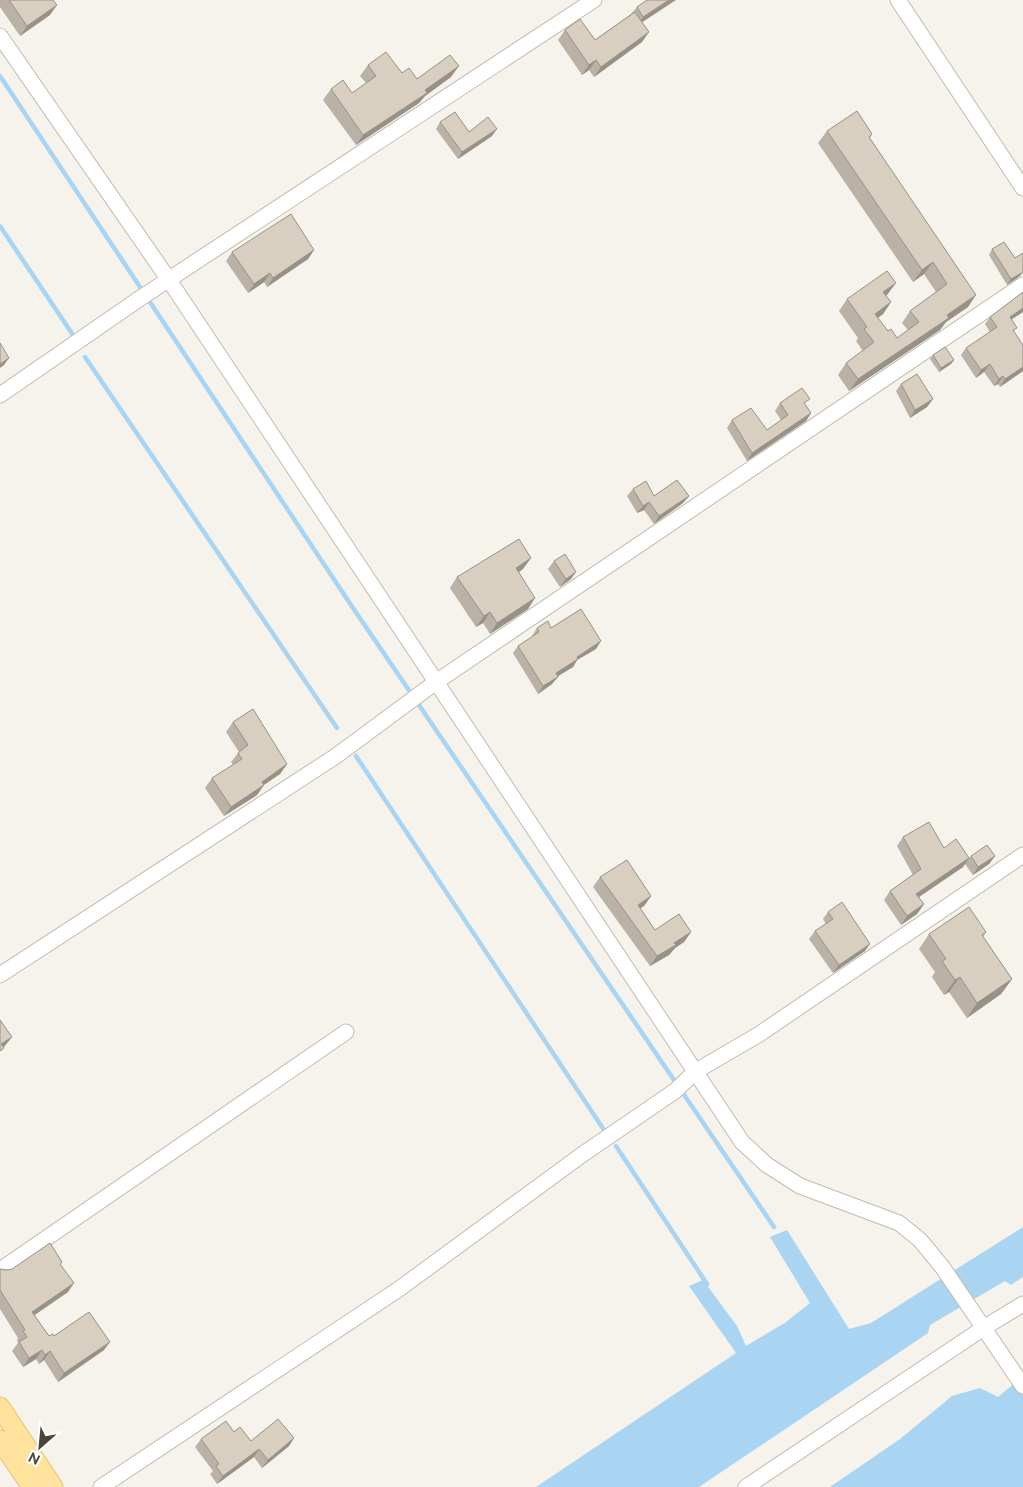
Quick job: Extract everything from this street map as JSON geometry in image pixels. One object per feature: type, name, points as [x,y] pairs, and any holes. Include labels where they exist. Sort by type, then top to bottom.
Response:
[{"type":"main road","points":[[0,1407],[53,1487]]},
{"type":"main road","points":[[0,1440],[32,1487]]},
{"type":"street","points":[[0,395],[139,299],[594,0]]},
{"type":"street","points":[[898,0],[1023,188]]},
{"type":"street","points":[[0,36],[436,682],[742,1142],[767,1165],[800,1186],[899,1223],[920,1240],[985,1326],[1023,1386]]},
{"type":"street","points":[[0,975],[336,756],[436,682],[1023,285]]},
{"type":"street","points":[[101,1487],[399,1290],[583,1154],[675,1091],[696,1071],[758,1035],[1023,855]]},
{"type":"street","points":[[0,1270],[346,1032]]},
{"type":"street","points":[[746,1487],[985,1326],[1023,1304]]},
{"type":"water","points":[[1023,1227],[1023,1277],[1011,1285],[1005,1281],[930,1325],[928,1333],[699,1487],[536,1487],[736,1353],[689,1286],[703,1280],[737,1326],[746,1346],[786,1322],[810,1303],[770,1237],[787,1230],[849,1329],[871,1323]]},
{"type":"water","points":[[1023,1376],[1023,1487],[830,1487],[900,1439],[952,1396],[980,1388],[998,1397]]},
{"type":"building","points":[[9,0],[53,0],[57,5],[27,26]]},
{"type":"building","points":[[647,0],[669,0],[643,17],[637,7]]},
{"type":"building","points":[[635,12],[649,32],[601,67],[596,60],[589,65],[565,30],[580,19],[595,40]]},
{"type":"building","points":[[386,52],[402,73],[409,68],[417,79],[450,55],[459,66],[425,90],[427,93],[363,135],[331,89],[343,80],[352,93],[376,76],[368,65]]},
{"type":"building","points":[[857,111],[872,134],[869,137],[976,295],[947,315],[949,318],[858,379],[846,363],[874,342],[864,329],[867,327],[847,299],[887,271],[896,283],[883,292],[891,302],[875,314],[888,331],[891,329],[897,338],[919,322],[910,311],[947,284],[933,262],[922,270],[827,131]]},
{"type":"building","points":[[455,112],[469,132],[488,117],[497,129],[462,152],[440,122]]},
{"type":"building","points":[[291,214],[314,250],[273,278],[270,273],[254,284],[232,252]]},
{"type":"building","points":[[1004,242],[1015,258],[1023,253],[1023,272],[1011,279],[992,249]]},
{"type":"building","points":[[1023,292],[1023,308],[1010,317],[1017,328],[1013,330],[1023,345],[1023,367],[1005,379],[1003,376],[999,379],[990,364],[981,370],[966,348],[997,327],[990,317]]},
{"type":"building","points":[[0,343],[9,358],[0,364]]},
{"type":"building","points":[[945,347],[954,360],[941,368],[933,355]]},
{"type":"building","points":[[917,374],[933,399],[915,410],[901,384]]},
{"type":"building","points":[[802,388],[810,399],[804,403],[811,413],[752,453],[732,420],[751,408],[767,430],[788,415],[780,403]]},
{"type":"building","points":[[677,480],[689,496],[659,516],[649,502],[643,506],[633,489],[646,481],[654,496]]},
{"type":"building","points":[[519,539],[531,558],[516,568],[535,598],[497,623],[490,612],[484,616],[457,577]]},
{"type":"building","points":[[565,554],[576,572],[566,579],[554,561]]},
{"type":"building","points":[[581,609],[601,641],[556,673],[558,677],[543,686],[518,646],[539,632],[537,628],[548,621],[551,628]]},
{"type":"building","points":[[253,709],[287,764],[262,782],[264,785],[231,807],[212,778],[242,759],[238,753],[248,745],[233,722]]},
{"type":"building","points":[[929,822],[944,848],[956,839],[969,858],[916,894],[924,904],[907,916],[890,891],[921,869],[903,837]]},
{"type":"building","points":[[987,845],[995,856],[978,867],[971,856]]},
{"type":"building","points":[[627,860],[651,896],[638,905],[655,930],[679,914],[691,932],[674,943],[676,945],[657,956],[600,877]]},
{"type":"building","points":[[842,902],[870,944],[839,965],[815,931],[833,919],[828,912]]},
{"type":"building","points":[[969,907],[986,932],[982,935],[1012,979],[977,1003],[960,977],[955,980],[942,961],[946,959],[929,934]]},
{"type":"building","points":[[0,1020],[12,1037],[1,1044],[4,1048],[0,1051]]},
{"type":"building","points":[[50,1243],[62,1262],[60,1264],[74,1283],[32,1312],[49,1336],[53,1334],[54,1336],[89,1312],[110,1342],[64,1373],[50,1351],[45,1355],[42,1350],[29,1358],[19,1342],[27,1337],[23,1331],[25,1330],[0,1290],[0,1269],[12,1269]]},
{"type":"building","points":[[278,1419],[294,1438],[268,1460],[259,1449],[223,1476],[216,1466],[219,1464],[201,1439],[226,1421],[234,1432],[240,1427],[251,1441]]},
{"type":"waterway","points":[[0,76],[353,608],[774,1227]]},
{"type":"waterway","points":[[0,226],[73,335]]},
{"type":"waterway","points":[[85,357],[337,728]]},
{"type":"waterway","points":[[356,756],[604,1130]]},
{"type":"waterway","points":[[616,1146],[707,1284]]}]
